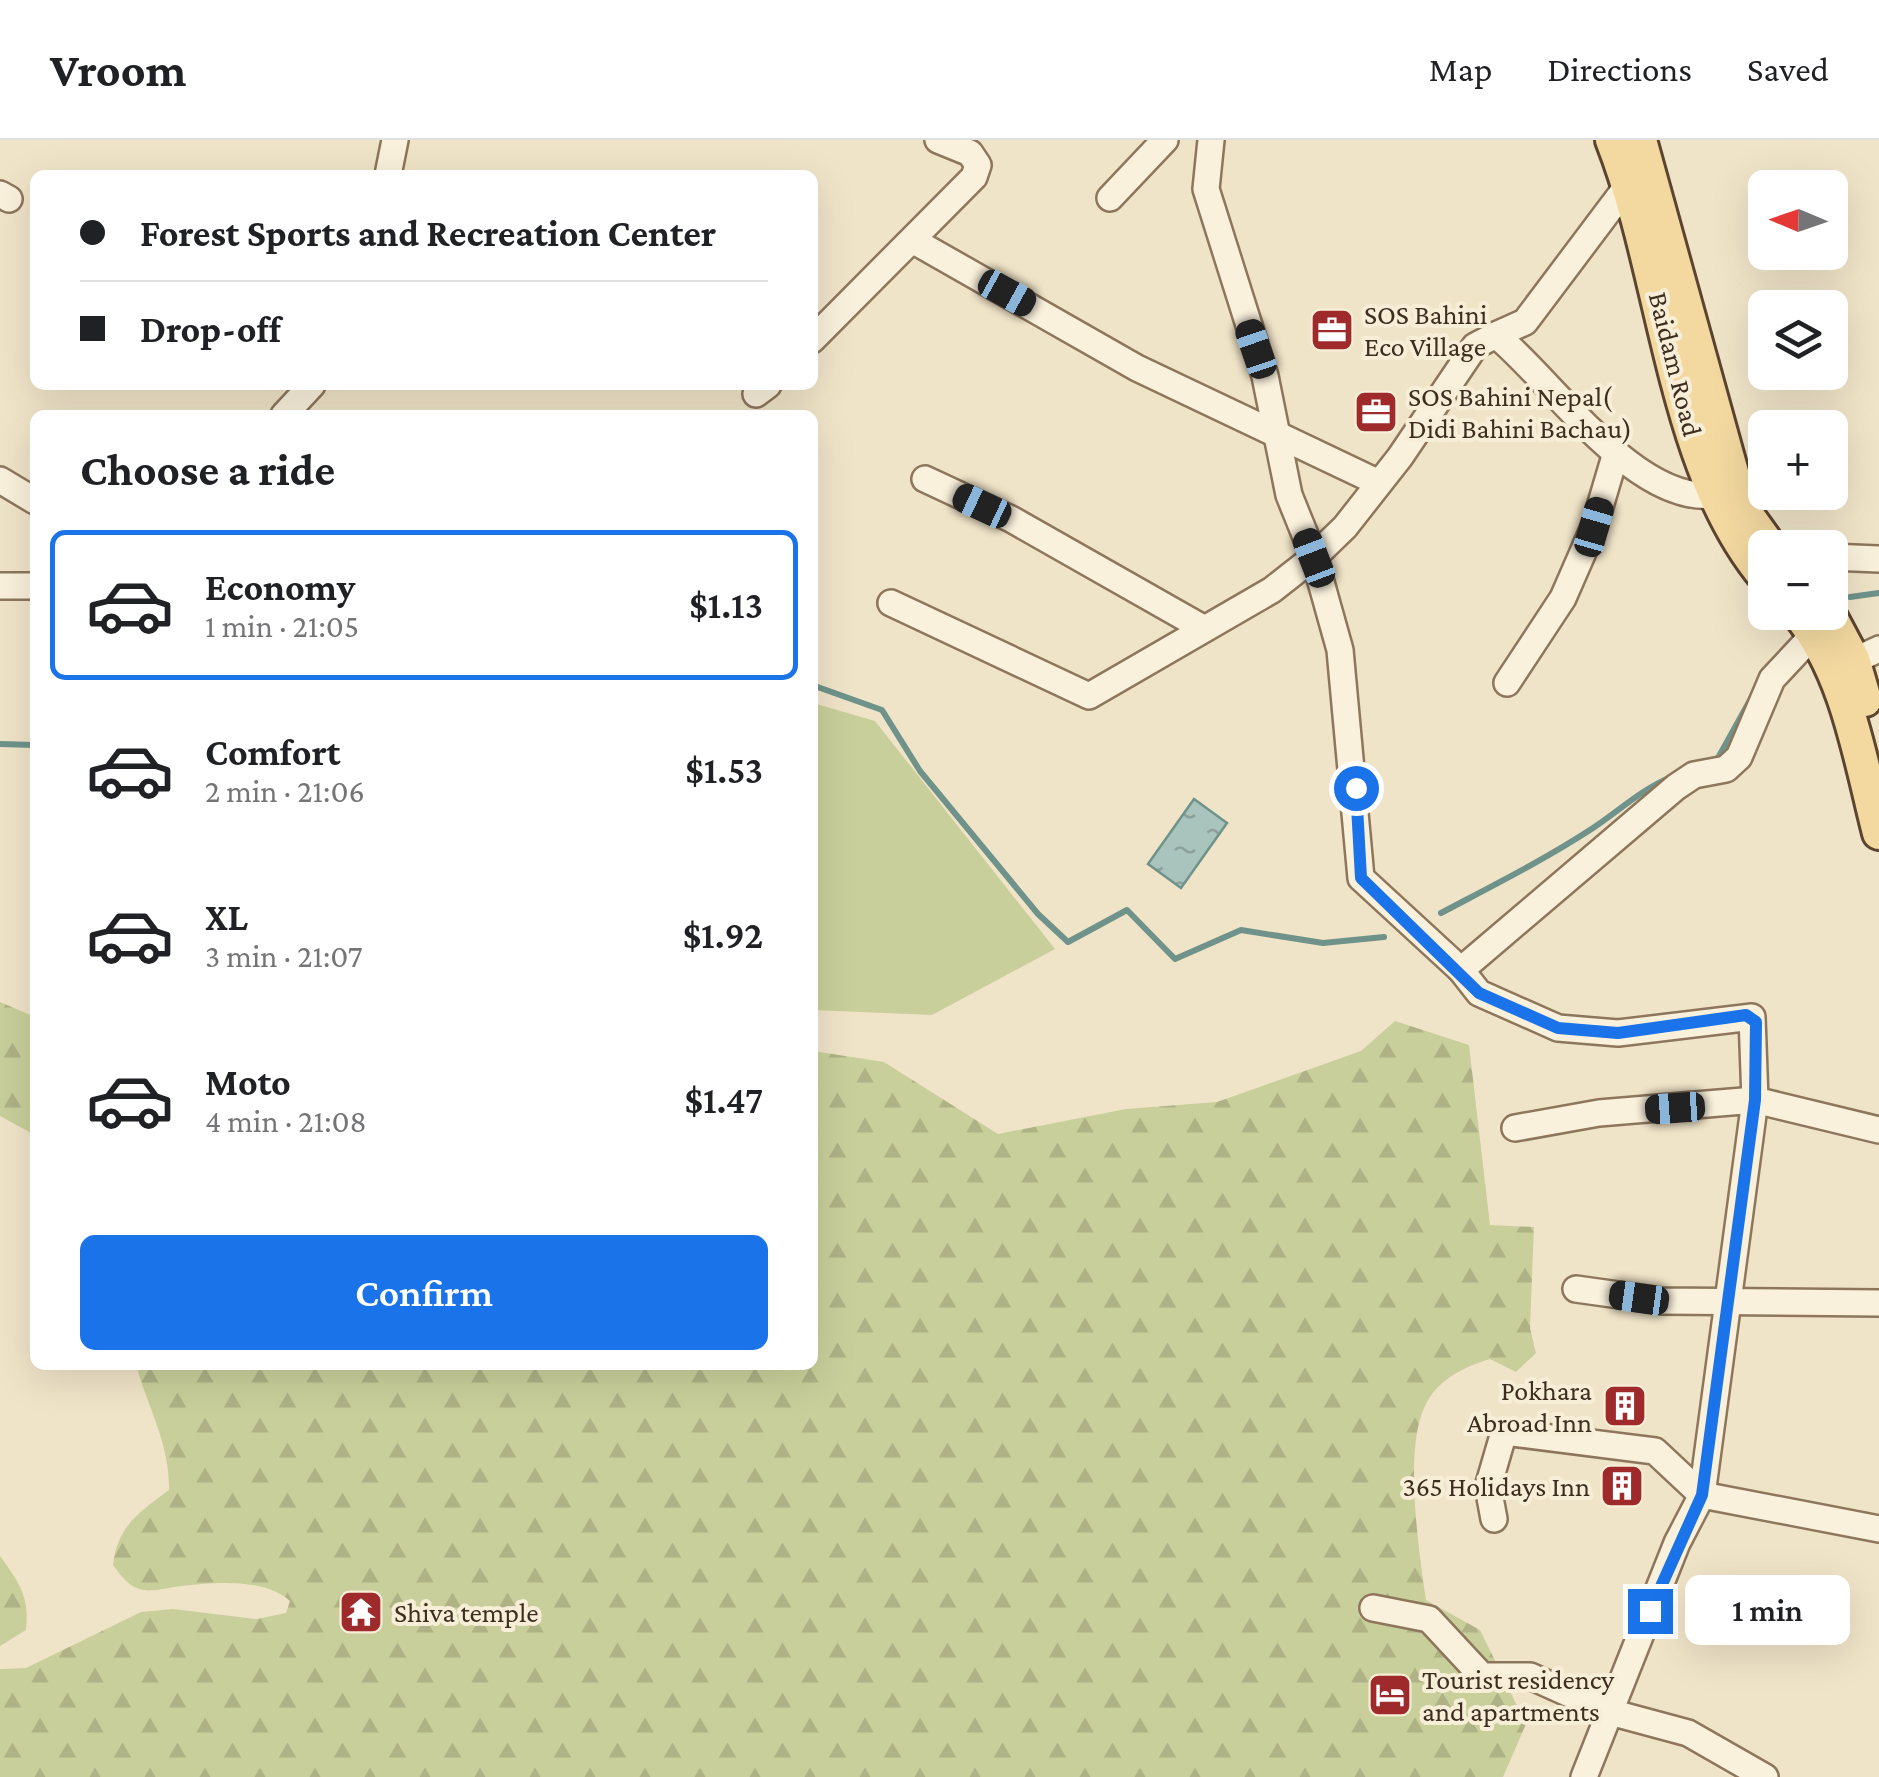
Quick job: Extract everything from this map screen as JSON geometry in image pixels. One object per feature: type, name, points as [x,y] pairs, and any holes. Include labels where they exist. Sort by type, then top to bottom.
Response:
[{"type":"main road","name":"Baidam Road","points":[[1612,140],[1714,495],[1748,557]]},
{"type":"main road","name":"Baidam Road","points":[[1640,140],[1736,487],[1758,530]]},
{"type":"main road","points":[[1825,630],[1856,660],[1879,752]]},
{"type":"main road","points":[[1856,660],[1879,832]]},
{"type":"street","points":[[389,170],[396,140]]},
{"type":"street","points":[[818,334],[974,177],[978,165],[970,154],[938,140]]},
{"type":"street","points":[[1110,198],[1164,140]]},
{"type":"street","points":[[1211,140],[1206,189],[1265,376],[1289,495],[1314,558],[1340,650],[1361,878],[1460,970],[1479,993],[1558,1028],[1618,1033],[1752,1016],[1755,1100],[1702,1495],[1677,1544],[1584,1777]]},
{"type":"street","points":[[891,603],[1089,696],[1272,590],[1314,558],[1345,527],[1379,483],[1476,346],[1526,322],[1628,185]]},
{"type":"street","points":[[914,241],[1137,368],[1379,483]]},
{"type":"street","points":[[1496,334],[1534,366],[1615,456],[1684,496],[1714,495]]},
{"type":"street","points":[[289,410],[307,390]]},
{"type":"street","points":[[1507,684],[1563,598],[1594,527],[1615,456]]},
{"type":"street","points":[[925,479],[1011,519],[1174,608],[1202,628]]},
{"type":"street","points":[[0,480],[30,498]]},
{"type":"street","points":[[1848,558],[1879,560]]},
{"type":"street","points":[[0,586],[30,586]]},
{"type":"street","points":[[1460,970],[1676,787],[1694,775],[1726,769],[1739,757],[1772,679],[1805,630]]},
{"type":"street","points":[[1515,1128],[1598,1113],[1755,1100],[1879,1130]]},
{"type":"street","points":[[1576,1288],[1662,1301],[1879,1303]]},
{"type":"street","points":[[1494,1519],[1488,1486],[1504,1432],[1654,1451],[1702,1495],[1879,1529]]},
{"type":"street","points":[[1372,1608],[1429,1619],[1482,1676],[1530,1676],[1610,1712],[1688,1733],[1765,1777]]},
{"type":"green space","points":[[818,704],[875,721],[1055,949],[932,1015],[818,1010]]},
{"type":"green space","points":[[0,1002],[30,1015],[30,1132],[0,1116]]},
{"type":"green space","points":[[1395,1021],[1469,1045],[1490,1225],[1534,1227],[1530,1328],[1536,1353],[1516,1372],[1490,1359],[1443,1382],[1424,1408],[1415,1450],[1415,1502],[1426,1600],[1480,1630],[1526,1724],[1503,1777],[0,1777],[0,1669],[26,1668],[141,1612],[173,1609],[257,1619],[286,1613],[290,1601],[267,1588],[209,1583],[143,1590],[129,1584],[113,1565],[125,1530],[139,1513],[169,1490],[162,1442],[138,1370],[818,1370],[818,1052],[884,1062],[998,1134],[1126,1109],[1217,1102],[1361,1051]]},
{"type":"green space","points":[[0,1556],[22,1590],[27,1618],[26,1630],[0,1646]]},
{"type":"water","points":[[1194,799],[1227,823],[1181,888],[1148,864]]},
{"type":"waterway","points":[[1850,597],[1879,593]]},
{"type":"waterway","points":[[818,687],[882,710],[920,771],[1038,914],[1068,942],[1127,910],[1175,959],[1241,930],[1323,943],[1384,937]]},
{"type":"waterway","points":[[1711,761],[1718,758],[1754,693]]},
{"type":"waterway","points":[[0,744],[30,745]]},
{"type":"waterway","points":[[1441,913],[1556,851],[1671,777]]},
{"type":"place","name":"SOS Bahini Eco Village","points":[[1332,330]]},
{"type":"place","name":"SOS Bahini Nepal( Didi Bahini Bachau)","points":[[1376,412]]},
{"type":"place","name":"Pokhara Abroad Inn","points":[[1625,1406]]},
{"type":"place","name":"365 Holidays Inn","points":[[1622,1486]]},
{"type":"place","name":"Shiva temple","points":[[361,1612]]},
{"type":"place","name":"Tourist residency and apartments","points":[[1390,1695]]},
{"type":"route","points":[[1356,788],[1361,878],[1460,970],[1479,993],[1558,1028],[1618,1033],[1746,1015],[1756,1022],[1755,1100],[1702,1495],[1650,1611]]}]
